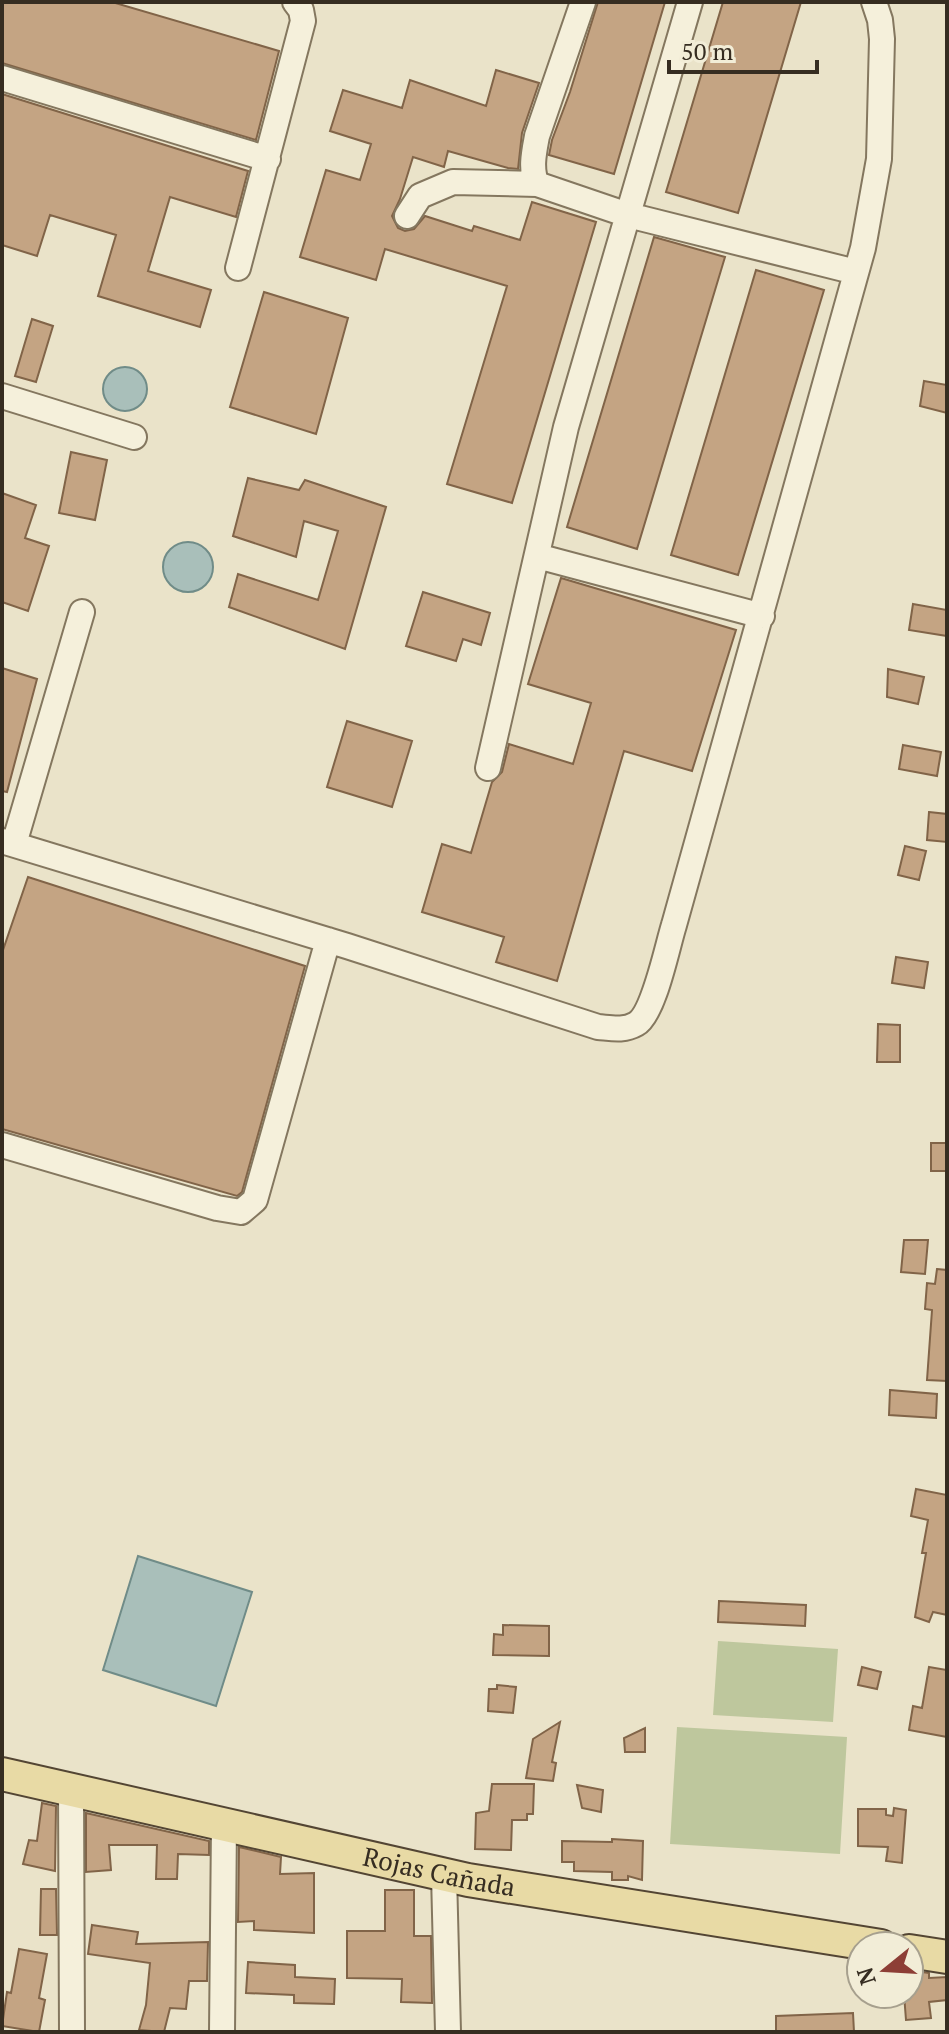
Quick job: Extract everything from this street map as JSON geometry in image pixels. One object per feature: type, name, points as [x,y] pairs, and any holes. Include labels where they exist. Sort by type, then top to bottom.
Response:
[{"type":"main road","name":"Rojas Cañada","points":[[2,1774],[444,1875],[845,1940]]},
{"type":"main road","points":[[925,1954],[947,1957]]},
{"type":"street","points":[[238,268],[303,21],[301,10],[295,2]]},
{"type":"street","points":[[537,184],[533,176],[533,154],[537,136],[583,2]]},
{"type":"street","points":[[488,768],[566,427],[690,2]]},
{"type":"street","points":[[82,612],[8,842],[598,1027],[622,1029],[638,1023],[647,1011],[674,925],[856,272],[879,159],[882,39],[874,2]]},
{"type":"street","points":[[2,78],[268,159]]},
{"type":"street","points":[[407,216],[420,196],[453,182],[537,184],[628,215],[856,272]]},
{"type":"street","points":[[2,396],[134,437]]},
{"type":"street","points":[[537,556],[762,616]]},
{"type":"street","points":[[2,1145],[217,1208],[241,1212],[255,1200],[328,940]]},
{"type":"street","points":[[71,1789],[72,2032]]},
{"type":"street","points":[[222,2032],[224,1824]]},
{"type":"street","points":[[444,1875],[448,2032]]},
{"type":"green space","points":[[718,1641],[838,1649],[833,1722],[713,1715]]},
{"type":"green space","points":[[677,1727],[847,1737],[840,1854],[670,1844]]},
{"type":"water","points":[[125,367],[141,373],[147,389],[141,405],[125,411],[109,405],[103,389],[109,373]]},
{"type":"water","points":[[188,542],[205,550],[213,567],[205,584],[188,592],[171,584],[163,567],[171,550]]},
{"type":"water","points":[[138,1556],[252,1592],[216,1706],[103,1670]]},
{"type":"building","points":[[2,2],[112,2],[279,51],[256,140],[2,63]]},
{"type":"building","points":[[598,2],[665,2],[614,174],[549,155]]},
{"type":"building","points":[[723,2],[801,2],[738,213],[666,192]]},
{"type":"building","points":[[496,70],[539,83],[522,133],[518,169],[448,151],[444,167],[413,157],[392,216],[398,228],[405,231],[414,229],[425,216],[472,231],[474,226],[520,240],[532,202],[596,222],[512,503],[447,484],[507,286],[385,249],[376,280],[300,257],[326,170],[360,180],[371,144],[330,131],[343,90],[402,108],[410,80],[486,106]]},
{"type":"building","points":[[2,94],[248,171],[236,217],[170,197],[148,271],[211,290],[200,327],[98,296],[116,235],[50,215],[37,256],[2,245]]},
{"type":"building","points":[[654,237],[725,257],[637,549],[567,527]]},
{"type":"building","points":[[756,270],[824,290],[738,575],[671,555]]},
{"type":"building","points":[[264,292],[348,318],[316,434],[230,407]]},
{"type":"building","points":[[32,319],[53,326],[36,382],[15,376]]},
{"type":"building","points":[[924,381],[947,385],[947,413],[920,406]]},
{"type":"building","points":[[71,452],[107,460],[95,520],[59,513]]},
{"type":"building","points":[[248,478],[299,490],[305,480],[386,507],[345,649],[229,607],[238,574],[318,600],[338,531],[304,521],[296,557],[233,536]]},
{"type":"building","points":[[2,493],[36,505],[25,538],[49,546],[28,611],[2,602]]},
{"type":"building","points":[[561,578],[736,630],[692,771],[624,751],[557,981],[496,962],[504,937],[422,912],[442,844],[471,853],[492,782],[502,772],[509,744],[573,764],[591,703],[528,684]]},
{"type":"building","points":[[423,592],[490,613],[481,645],[463,639],[456,661],[406,646]]},
{"type":"building","points":[[913,604],[947,610],[947,636],[909,630]]},
{"type":"building","points":[[2,668],[37,679],[7,792],[2,791]]},
{"type":"building","points":[[888,669],[924,677],[918,704],[887,697]]},
{"type":"building","points":[[347,721],[412,741],[392,807],[327,787]]},
{"type":"building","points":[[903,745],[941,752],[937,776],[899,769]]},
{"type":"building","points":[[929,812],[947,814],[947,842],[927,840]]},
{"type":"building","points":[[905,846],[926,851],[919,880],[898,875]]},
{"type":"building","points":[[28,877],[305,966],[242,1192],[237,1196],[2,1129],[2,953]]},
{"type":"building","points":[[896,957],[928,962],[924,988],[892,983]]},
{"type":"building","points":[[878,1024],[900,1025],[900,1062],[877,1062]]},
{"type":"building","points":[[931,1143],[947,1143],[947,1171],[931,1171]]},
{"type":"building","points":[[904,1240],[928,1240],[925,1274],[901,1272]]},
{"type":"building","points":[[937,1269],[947,1270],[947,1381],[927,1380],[932,1310],[925,1309],[927,1283],[935,1284]]},
{"type":"building","points":[[890,1390],[937,1394],[936,1418],[889,1415]]},
{"type":"building","points":[[916,1489],[947,1495],[947,1615],[933,1612],[929,1622],[915,1617],[926,1553],[922,1553],[928,1520],[911,1516]]},
{"type":"building","points":[[719,1601],[806,1605],[805,1626],[718,1622]]},
{"type":"building","points":[[503,1625],[549,1626],[549,1656],[493,1655],[494,1634],[503,1635]]},
{"type":"building","points":[[862,1667],[881,1672],[877,1689],[858,1685]]},
{"type":"building","points":[[929,1667],[947,1670],[947,1737],[909,1730],[913,1706],[922,1708]]},
{"type":"building","points":[[497,1685],[516,1687],[513,1713],[488,1711],[489,1689],[497,1689]]},
{"type":"building","points":[[560,1722],[552,1762],[556,1763],[553,1781],[526,1778],[533,1739]]},
{"type":"building","points":[[645,1728],[645,1752],[625,1752],[624,1738]]},
{"type":"building","points":[[492,1784],[534,1784],[533,1814],[527,1814],[527,1820],[512,1820],[511,1850],[475,1849],[476,1813],[489,1811]]},
{"type":"building","points":[[577,1785],[603,1790],[601,1812],[582,1808]]},
{"type":"building","points":[[42,1803],[56,1806],[55,1871],[23,1864],[29,1840],[37,1841]]},
{"type":"building","points":[[894,1808],[906,1810],[902,1863],[886,1861],[888,1847],[858,1846],[858,1809],[886,1809],[886,1815],[893,1816]]},
{"type":"building","points":[[86,1813],[209,1841],[209,1855],[178,1854],[177,1879],[156,1879],[157,1845],[109,1845],[111,1870],[86,1872]]},
{"type":"building","points":[[612,1839],[643,1841],[642,1880],[628,1876],[628,1880],[612,1880],[612,1872],[574,1871],[574,1862],[562,1862],[562,1841],[612,1842]]},
{"type":"building","points":[[239,1847],[281,1857],[280,1874],[314,1873],[314,1933],[254,1930],[254,1921],[238,1922]]},
{"type":"building","points":[[41,1889],[56,1889],[57,1935],[40,1935]]},
{"type":"building","points":[[385,1890],[414,1890],[414,1936],[431,1936],[432,2003],[401,2002],[402,1979],[347,1978],[347,1931],[385,1931]]},
{"type":"building","points":[[92,1925],[138,1932],[136,1944],[208,1942],[207,1981],[189,1981],[186,2009],[170,2008],[164,2032],[139,2030],[146,2005],[150,1963],[88,1954]]},
{"type":"building","points":[[19,1949],[47,1954],[39,1998],[45,2000],[39,2032],[2,2026],[7,1992],[11,1993]]},
{"type":"building","points":[[248,1962],[295,1965],[295,1977],[335,1979],[334,2004],[294,2003],[294,1995],[246,1993]]},
{"type":"building","points":[[925,1972],[929,1973],[929,1978],[947,1977],[947,2000],[929,2002],[931,2018],[906,2020],[905,2010],[925,2010]]},
{"type":"building","points":[[853,2013],[854,2032],[776,2032],[776,2016]]}]
